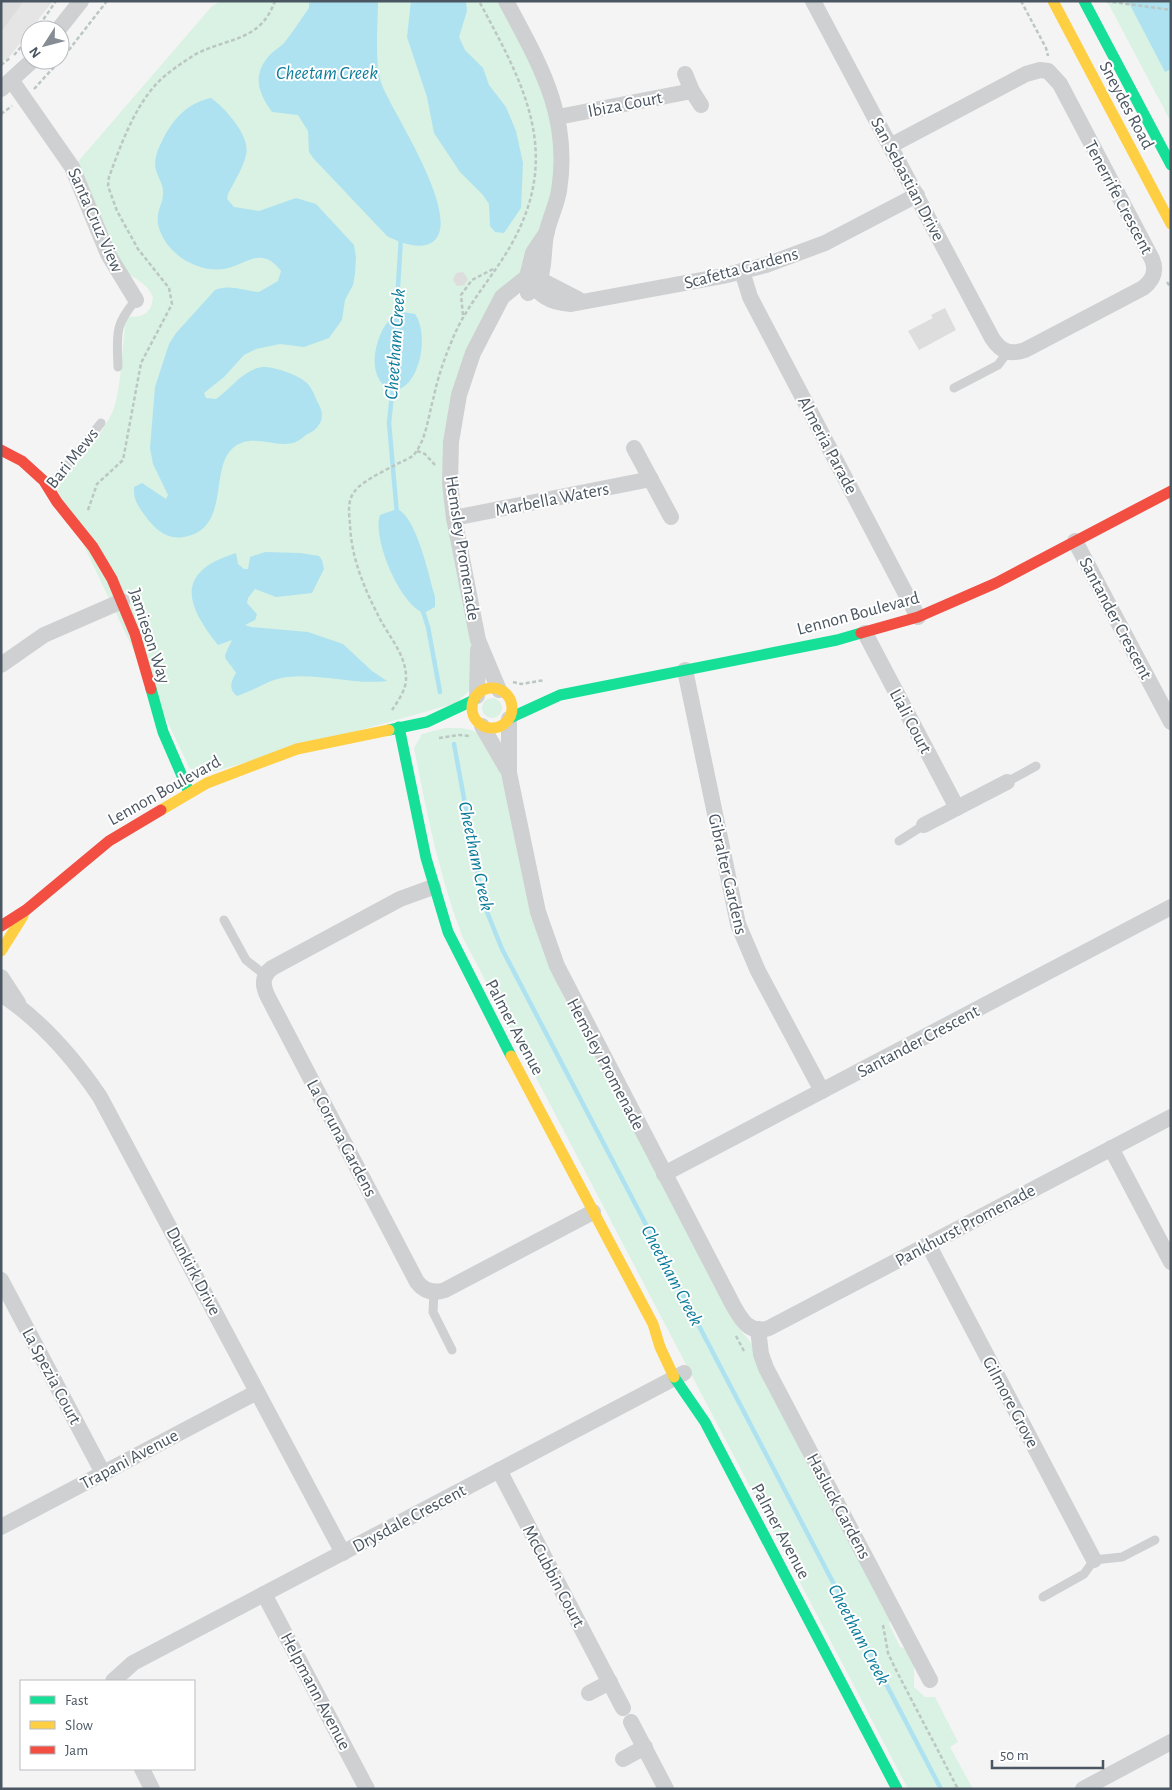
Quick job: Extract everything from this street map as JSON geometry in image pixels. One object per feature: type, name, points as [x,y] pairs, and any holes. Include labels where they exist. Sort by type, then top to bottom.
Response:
[{"type":"street","points":[[66,20],[80,1]]},
{"type":"street","points":[[506,1],[542,70],[558,117],[562,150],[561,176],[556,206],[547,232],[533,253],[534,282]]},
{"type":"street","name":"San Sebastian Drive","points":[[813,1],[992,338],[1007,353]]},
{"type":"street","name":"Sneydes Road","points":[[1053,1],[1171,224]]},
{"type":"street","name":"Sneydes Road","points":[[1084,1],[1170,163]]},
{"type":"street","points":[[6,85],[22,70]]},
{"type":"street","points":[[890,146],[1026,74],[1040,70],[1048,71]]},
{"type":"street","name":"Tenerrife Crescent","points":[[1007,353],[1025,350],[1143,288],[1149,284],[1154,272],[1152,259],[1127,211],[1060,84],[1048,71]]},
{"type":"street","name":"Ibiza Court","points":[[558,117],[696,98],[685,74]]},
{"type":"street","name":"Santa Cruz View","points":[[6,85],[23,97],[62,149],[72,166],[108,254],[136,300]]},
{"type":"street","name":"Scafetta Gardens","points":[[534,282],[547,299],[562,303],[585,302],[742,271],[786,258],[825,243],[916,195]]},
{"type":"street","name":"Almeria Parade","points":[[742,271],[750,297],[918,617]]},
{"type":"street","name":"Hemsley Promenade","points":[[502,691],[492,674],[478,640],[454,518],[450,462],[453,421],[466,370],[502,297],[534,282]]},
{"type":"street","points":[[634,448],[671,517]]},
{"type":"street","name":"Jamieson Way","points":[[1,450],[22,461],[93,547],[122,601],[135,634],[163,732],[190,792]]},
{"type":"street","points":[[1,457],[15,471]]},
{"type":"street","name":"Marbella Waters","points":[[454,518],[651,479]]},
{"type":"street","name":"Jamieson Way","points":[[29,484],[46,491]]},
{"type":"street","name":"Lennon Boulevard","points":[[502,691],[560,695],[865,633],[918,617],[971,596],[1171,491]]},
{"type":"street","name":"Santander Crescent","points":[[1075,541],[1169,716]]},
{"type":"street","points":[[1,665],[44,635],[122,601]]},
{"type":"street","name":"Liali Court","points":[[865,633],[957,808]]},
{"type":"street","name":"Hemsley Promenade","points":[[476,698],[478,640]]},
{"type":"street","name":"Gibralter Gardens","points":[[685,670],[738,924],[758,970],[822,1091]]},
{"type":"street","points":[[486,690],[502,691],[512,704],[509,719],[496,728],[476,724],[473,714],[476,698],[486,690]]},
{"type":"street","name":"Lennon Boulevard","points":[[509,719],[560,695]]},
{"type":"street","name":"Lennon Boulevard","points":[[427,722],[476,698]]},
{"type":"street","name":"Hemsley Promenade","points":[[509,719],[509,773],[538,912],[550,950],[569,994],[741,1318],[749,1327],[758,1329]]},
{"type":"street","name":"Lennon Boulevard","points":[[1,926],[26,910],[109,841],[190,792],[235,771],[296,749],[427,722],[454,723]]},
{"type":"street","name":"Hemsley Promenade","points":[[476,724],[509,773]]},
{"type":"street","name":"Palmer Avenue","points":[[399,727],[433,887],[458,954],[653,1324],[661,1330],[680,1375],[702,1408],[704,1422],[897,1789]]},
{"type":"street","points":[[924,825],[1007,782]]},
{"type":"street","points":[[265,975],[279,963],[400,899],[433,887]]},
{"type":"street","name":"Santander Crescent","points":[[664,1174],[1171,907]]},
{"type":"street","name":"Lennon Boulevard","points":[[1,951],[26,910]]},
{"type":"street","name":"La Coruna Gardens","points":[[265,975],[264,988],[268,999],[417,1282],[425,1290],[434,1292]]},
{"type":"street","name":"Dunkirk Drive","points":[[1,977],[21,1007]]},
{"type":"street","name":"Dunkirk Drive","points":[[1,994],[21,1007],[61,1046],[100,1097],[343,1553]]},
{"type":"street","name":"Pankhurst Promenade","points":[[758,1329],[769,1328],[1171,1117]]},
{"type":"street","points":[[1111,1148],[1171,1262]]},
{"type":"street","points":[[434,1292],[445,1290],[593,1212]]},
{"type":"street","name":"Gilmore Grove","points":[[928,1244],[1094,1560]]},
{"type":"street","name":"La Spezia Court","points":[[1,1280],[104,1473]]},
{"type":"street","name":"Hasluck Gardens","points":[[758,1329],[760,1354],[766,1368],[930,1680]]},
{"type":"street","name":"Drysdale Crescent","points":[[107,1680],[133,1663],[680,1375]]},
{"type":"street","name":"Trapani Avenue","points":[[1,1527],[257,1392]]},
{"type":"street","name":"McCubbin Court","points":[[499,1470],[666,1789]]},
{"type":"street","name":"Helpmann Avenue","points":[[264,1594],[367,1789]]},
{"type":"street","points":[[589,1693],[610,1682]]},
{"type":"street","points":[[1083,1789],[1171,1742]]},
{"type":"street","points":[[623,1759],[644,1748]]},
{"type":"street","points":[[142,1770],[152,1789]]},
{"type":"lane","name":"Santa Cruz View","points":[[118,367],[118,327],[136,300]]},
{"type":"lane","name":"Tenerrife Crescent","points":[[954,388],[998,365],[1007,353]]},
{"type":"lane","name":"Bari Mews","points":[[46,491],[101,423]]},
{"type":"lane","points":[[1007,782],[1036,766]]},
{"type":"lane","points":[[899,841],[924,825]]},
{"type":"lane","points":[[224,920],[246,960],[265,975]]},
{"type":"lane","points":[[434,1292],[433,1312],[452,1350]]},
{"type":"lane","points":[[1043,1597],[1084,1574],[1094,1560],[1122,1557],[1155,1540]]},
{"type":"path","points":[[43,20],[56,1]]},
{"type":"path","points":[[1,114],[49,74],[107,1]]},
{"type":"path","points":[[88,512],[97,484],[123,460],[141,363],[172,304],[169,288],[138,249],[117,211],[108,186],[108,177],[142,103],[166,75],[196,54],[256,30],[269,16],[275,1]]},
{"type":"path","points":[[385,712],[393,711],[405,688],[406,671],[403,659],[377,614],[361,574],[355,565],[350,540],[350,502],[355,489],[413,456],[424,437],[439,376],[464,316],[510,247],[529,206],[535,179],[536,142],[533,122],[526,100],[479,1]]},
{"type":"path","points":[[1021,1],[1046,48],[1048,71]]},
{"type":"path","points":[[1105,1],[1171,10]]},
{"type":"path","points":[[1,65],[20,47]]},
{"type":"path","points":[[464,316],[461,295],[472,280],[496,268]]},
{"type":"path","points":[[492,674],[501,672],[507,678],[521,684],[551,679]]},
{"type":"shaded area","points":[[1,1],[53,1],[38,20],[20,20],[20,43],[10,56],[1,63]]},
{"type":"green space","points":[[222,1],[500,1],[537,73],[555,138],[554,188],[522,278],[451,406],[472,642],[472,688],[456,703],[205,774],[190,769],[57,489],[101,432],[113,411],[120,378],[126,316],[136,317],[148,312],[153,298],[144,284],[121,268],[76,164],[212,6]]},
{"type":"green space","points":[[1107,1],[1171,1],[1171,122]]},
{"type":"green space","points":[[492,698],[499,701],[502,708],[499,715],[492,718],[485,715],[482,708],[485,701]]},
{"type":"green space","points":[[445,728],[472,730],[477,733],[482,737],[497,760],[548,962],[564,998],[738,1327],[752,1344],[891,1618],[889,1624],[900,1647],[907,1649],[914,1664],[914,1687],[925,1697],[935,1697],[958,1742],[950,1747],[973,1789],[908,1789],[463,938],[440,868],[414,748],[422,734]]},
{"type":"water","name":"Cheetam Creek","points":[[309,1],[378,1],[377,55],[382,85],[424,166],[440,213],[440,231],[431,243],[421,246],[403,243],[387,236],[314,159],[309,152],[308,131],[298,115],[272,112],[263,98],[259,84],[260,70],[269,56],[284,43],[294,30],[309,8]]},
{"type":"water","points":[[411,1],[466,1],[467,11],[459,37],[465,50],[483,68],[489,85],[506,107],[516,131],[523,163],[521,208],[504,233],[495,232],[490,226],[489,204],[483,195],[460,172],[434,133],[427,97],[407,37]]},
{"type":"water","points":[[1128,1],[1171,1],[1171,69],[1165,72]]},
{"type":"water","points":[[211,98],[236,123],[245,139],[247,148],[243,165],[227,199],[234,207],[259,211],[296,198],[316,204],[354,245],[356,257],[355,274],[353,285],[345,300],[342,320],[329,338],[304,347],[280,344],[256,349],[244,355],[224,377],[204,393],[206,398],[216,399],[250,371],[263,367],[274,368],[287,372],[308,384],[320,406],[322,417],[316,429],[299,441],[278,444],[249,441],[234,447],[226,457],[214,510],[208,522],[199,531],[178,538],[162,533],[154,526],[139,507],[134,492],[134,487],[142,483],[166,499],[168,495],[153,464],[150,448],[155,387],[169,344],[176,333],[215,290],[232,288],[259,292],[278,281],[281,271],[274,263],[260,258],[224,269],[202,268],[174,252],[161,234],[158,219],[163,191],[155,164],[158,150],[168,130],[183,112],[196,103]]},
{"type":"water","points":[[402,312],[415,314],[418,319],[422,335],[422,347],[413,376],[404,387],[394,390],[385,387],[378,378],[375,365],[376,348],[387,323]]},
{"type":"water","points":[[397,509],[411,523],[426,562],[435,597],[435,607],[424,613],[406,598],[397,585],[380,539],[380,515]]},
{"type":"water","points":[[265,552],[300,553],[319,556],[324,569],[312,593],[276,597],[255,589],[248,598],[247,603],[257,614],[255,620],[245,625],[308,632],[343,644],[372,671],[387,681],[374,682],[300,676],[280,678],[237,696],[232,691],[231,685],[236,673],[225,656],[232,640],[218,645],[198,616],[193,603],[192,591],[195,580],[203,570],[216,561],[236,553],[238,564],[244,569],[248,569],[250,557]]},
{"type":"building","points":[[1,1],[24,1],[1,32]]},
{"type":"building","points":[[463,272],[468,279],[464,285],[457,286],[453,280],[456,273]]},
{"type":"building","points":[[945,308],[956,330],[919,350],[908,331],[933,318],[931,315]]},
{"type":"waterway","name":"Cheetham Creek","points":[[396,319],[401,237]]},
{"type":"waterway","name":"Cheetham Creek","points":[[393,385],[389,423],[397,514]]},
{"type":"waterway","name":"Cheetham Creek","points":[[422,608],[428,627],[440,692]]},
{"type":"waterway","name":"Cheetham Creek","points":[[454,744],[483,902],[502,949],[941,1789]]},
{"type":"traffic: fast","points":[[1084,1],[1171,165]]},
{"type":"traffic: fast","points":[[510,718],[560,695],[837,640],[861,633]]},
{"type":"traffic: fast","points":[[151,689],[163,732],[189,792]]},
{"type":"traffic: fast","points":[[389,730],[427,722],[474,700]]},
{"type":"traffic: fast","points":[[399,727],[426,858],[448,932],[511,1056]]},
{"type":"traffic: fast","points":[[674,1377],[705,1422],[897,1789]]},
{"type":"traffic: slow","points":[[1053,1],[1171,224]]},
{"type":"traffic: slow","points":[[492,688],[503,691],[509,697],[512,708],[509,719],[503,725],[492,728],[481,725],[475,719],[472,708],[475,697],[481,691],[492,688]]},
{"type":"traffic: slow","points":[[161,810],[207,783],[297,749],[389,730]]},
{"type":"traffic: slow","points":[[1,951],[23,916]]},
{"type":"traffic: slow","points":[[511,1056],[653,1324],[660,1347],[674,1377]]},
{"type":"traffic: jam","points":[[1,450],[22,461],[44,481],[57,502],[93,547],[112,579],[135,634],[151,689]]},
{"type":"traffic: jam","points":[[861,633],[918,617],[996,583],[1171,491]]},
{"type":"traffic: jam","points":[[1,926],[26,910],[109,841],[161,810]]}]
